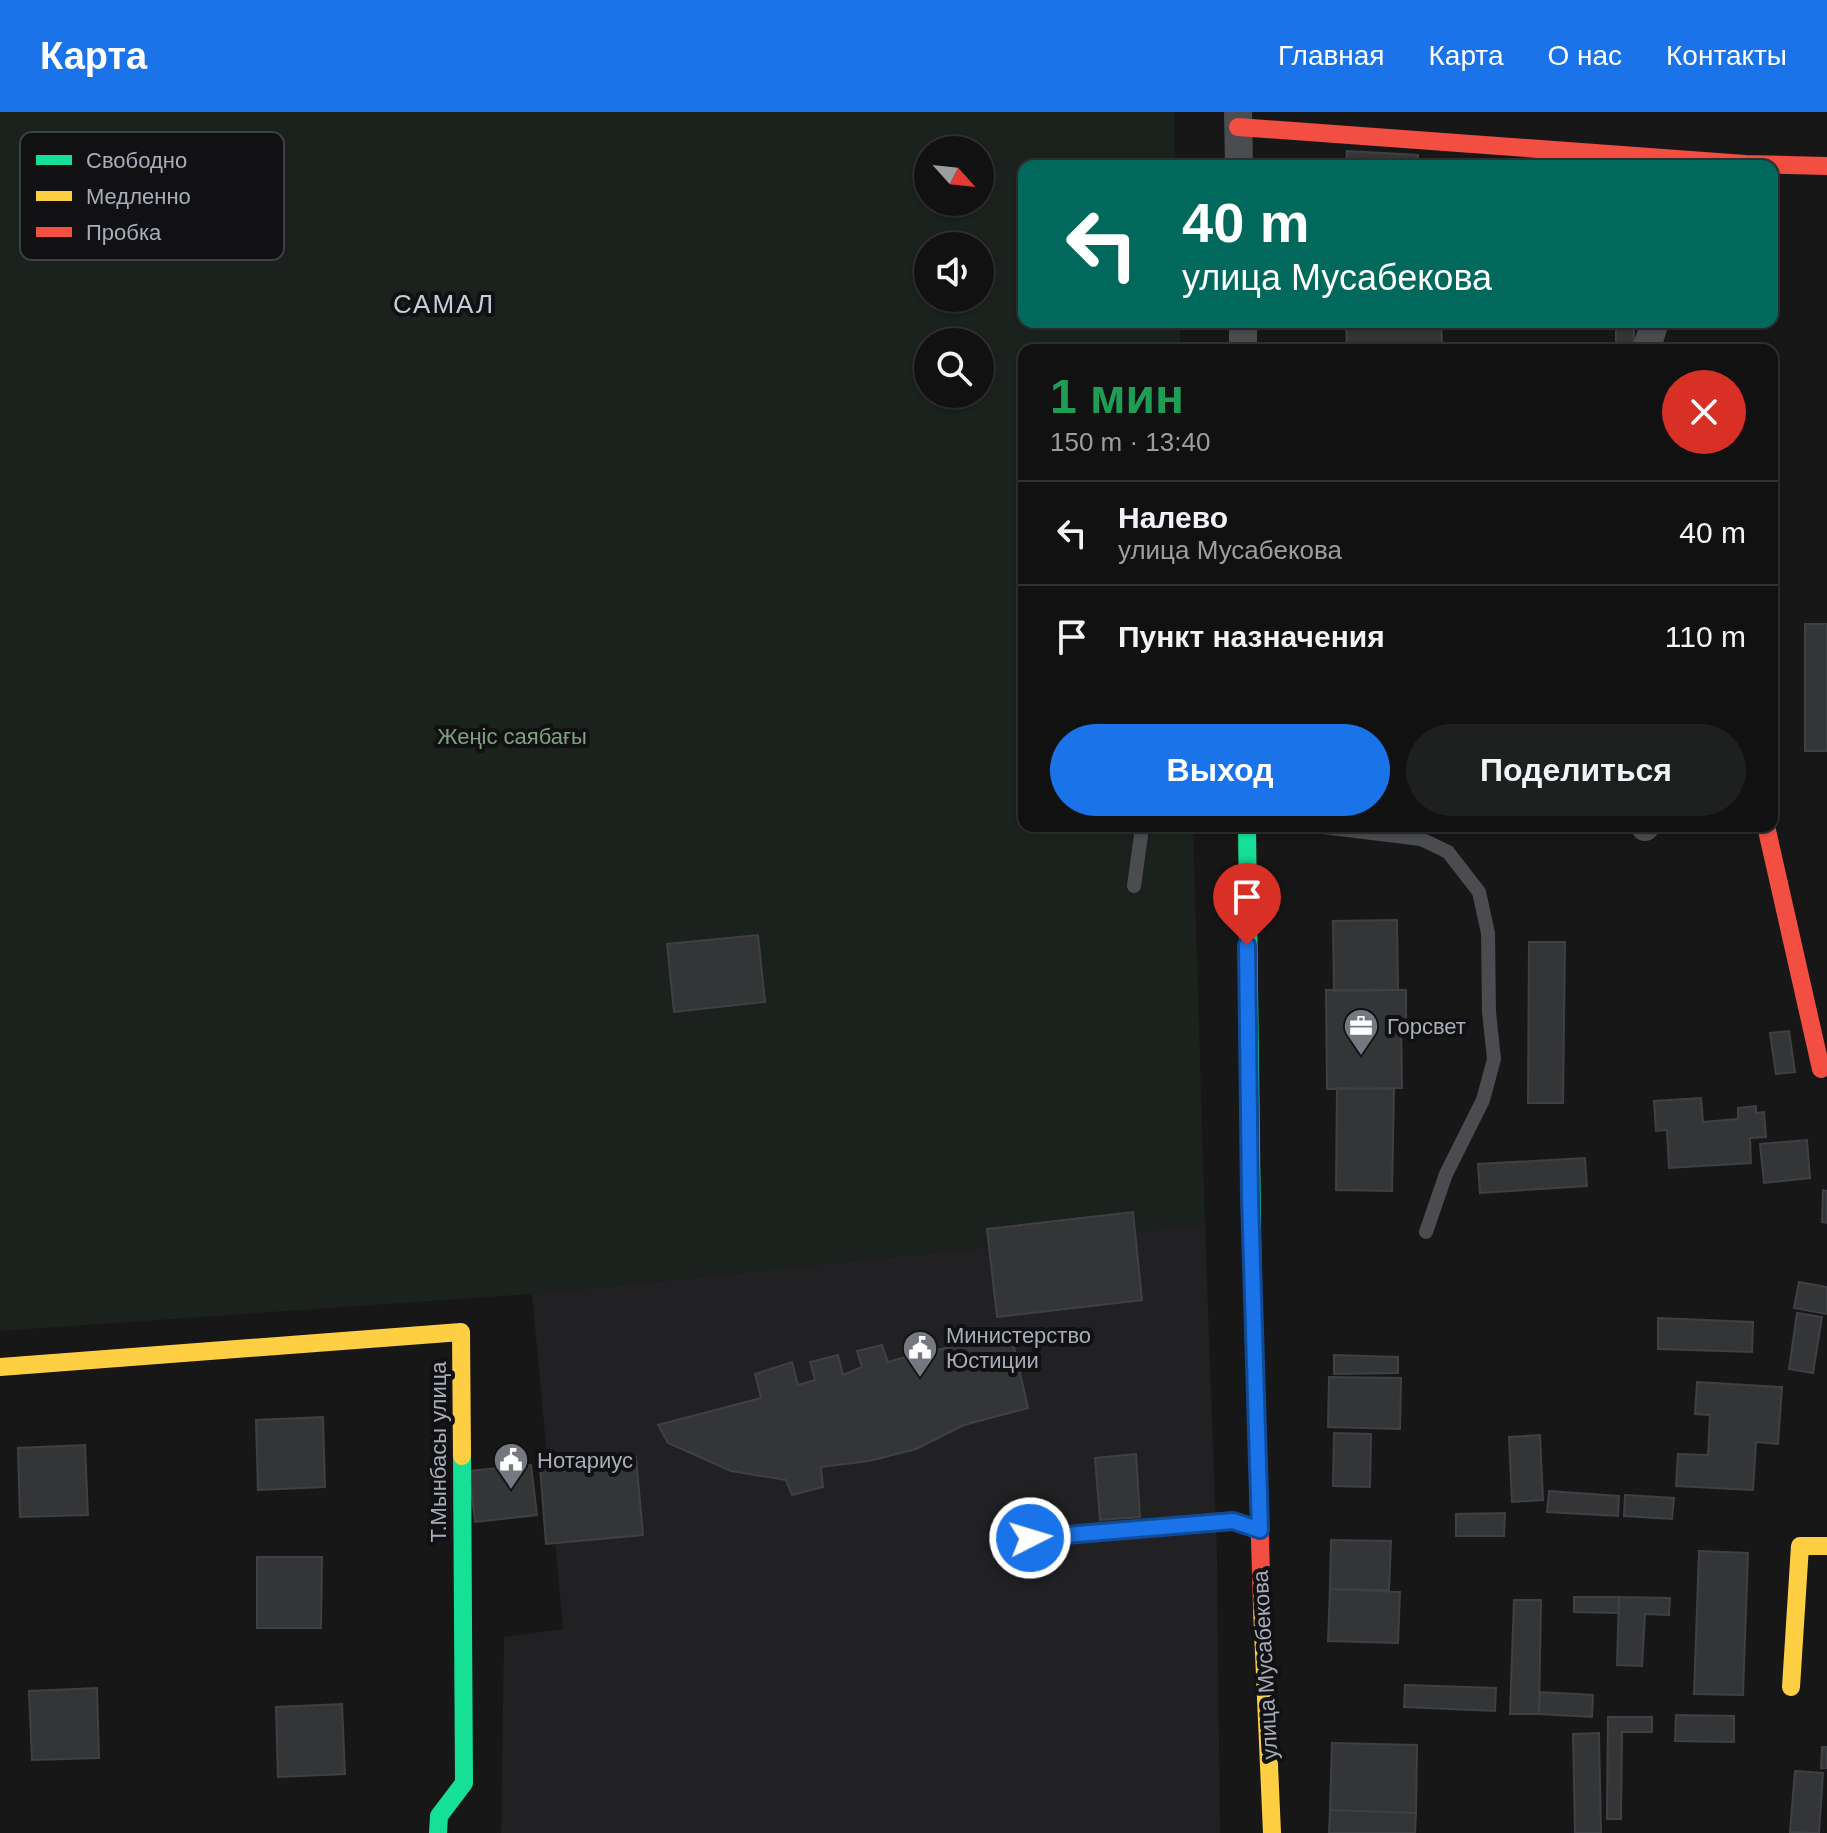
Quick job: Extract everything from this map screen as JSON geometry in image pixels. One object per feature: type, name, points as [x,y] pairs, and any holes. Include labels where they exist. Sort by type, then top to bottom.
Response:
[{"type":"street","points":[[1239,160],[1238,119],[1674,160]]},
{"type":"street","points":[[1778,165],[1827,166]]},
{"type":"street","name":"улица Мусабекова","points":[[1247,832],[1247,1005],[1260,1530],[1272,1833]]},
{"type":"street","points":[[1767,832],[1821,1069]]},
{"type":"street","name":"Т.Мынбасы улица","points":[[0,1367],[461,1332],[464,1783],[439,1816],[438,1833]]},
{"type":"street","points":[[1791,1687],[1800,1546],[1827,1546]]},
{"type":"lane","points":[[1134,886],[1141,832]]},
{"type":"lane","points":[[1364,832],[1421,839],[1448,852],[1479,892],[1488,933],[1489,1012],[1494,1059],[1483,1100],[1446,1174],[1426,1232]]},
{"type":"lane","points":[[1030,1538],[1233,1521],[1260,1530]]},
{"type":"shaded area","points":[[1205,1224],[1217,1556],[1220,1833],[501,1833],[504,1637],[563,1629],[532,1294]]},
{"type":"green space","name":"Жеңіс саябағы","points":[[0,112],[1174,112],[1175,160],[1018,160],[1018,328],[1180,328],[1180,344],[1018,344],[1018,832],[1193,832],[1205,1224],[532,1294],[0,1331]]},
{"type":"building","points":[[1347,151],[1418,155],[1418,160],[1346,160]]},
{"type":"building","points":[[1346,328],[1441,328],[1442,343],[1347,344]]},
{"type":"building","points":[[1616,328],[1634,328],[1634,344],[1616,344]]},
{"type":"building","points":[[1805,624],[1827,624],[1827,751],[1805,751]]},
{"type":"building","points":[[1397,920],[1398,990],[1334,991],[1333,921]]},
{"type":"building","points":[[758,935],[765,1002],[674,1012],[667,944]]},
{"type":"building","points":[[1529,942],[1565,942],[1563,1103],[1528,1103]]},
{"type":"building","points":[[1326,990],[1406,990],[1406,1022],[1401,1022],[1402,1088],[1327,1089]]},
{"type":"building","points":[[1789,1031],[1795,1072],[1776,1074],[1770,1033]]},
{"type":"building","points":[[1337,1088],[1394,1089],[1392,1191],[1336,1190]]},
{"type":"building","points":[[1701,1098],[1703,1122],[1738,1119],[1738,1108],[1756,1106],[1756,1113],[1764,1112],[1766,1137],[1750,1138],[1751,1163],[1669,1168],[1667,1130],[1656,1131],[1654,1101]]},
{"type":"building","points":[[1807,1140],[1810,1178],[1764,1183],[1760,1144]]},
{"type":"building","points":[[1585,1158],[1587,1186],[1480,1193],[1478,1164]]},
{"type":"building","points":[[1823,1190],[1827,1191],[1827,1223],[1822,1222]]},
{"type":"building","points":[[1133,1212],[1142,1300],[997,1317],[987,1229]]},
{"type":"building","points":[[1799,1282],[1827,1287],[1827,1314],[1794,1308]]},
{"type":"building","points":[[1797,1313],[1822,1317],[1813,1373],[1789,1369]]},
{"type":"building","points":[[1658,1318],[1753,1322],[1752,1352],[1658,1349]]},
{"type":"building","points":[[1011,1333],[1028,1408],[964,1425],[916,1449],[869,1461],[821,1467],[823,1487],[792,1495],[786,1480],[731,1471],[668,1443],[658,1425],[761,1398],[755,1374],[792,1362],[798,1385],[815,1380],[810,1362],[838,1355],[843,1375],[862,1367],[857,1351],[882,1345],[888,1362],[909,1356],[908,1338],[931,1336],[937,1350]]},
{"type":"building","points":[[1334,1355],[1398,1357],[1398,1373],[1334,1374]]},
{"type":"building","points":[[1329,1377],[1401,1378],[1400,1429],[1328,1427]]},
{"type":"building","points":[[1697,1382],[1782,1387],[1778,1444],[1756,1442],[1753,1490],[1676,1486],[1678,1454],[1708,1455],[1710,1415],[1695,1414]]},
{"type":"building","points":[[323,1417],[325,1487],[258,1490],[256,1420]]},
{"type":"building","points":[[1334,1433],[1371,1434],[1370,1487],[1333,1486]]},
{"type":"building","points":[[1540,1435],[1543,1500],[1512,1502],[1509,1437]]},
{"type":"building","points":[[85,1445],[88,1515],[20,1517],[18,1448]]},
{"type":"building","points":[[1136,1454],[1140,1517],[1100,1520],[1095,1458]]},
{"type":"building","points":[[636,1457],[643,1535],[546,1544],[540,1466]]},
{"type":"building","points":[[531,1465],[537,1515],[475,1522],[469,1471]]},
{"type":"building","points":[[1549,1491],[1619,1496],[1618,1516],[1547,1512]]},
{"type":"building","points":[[1625,1495],[1674,1498],[1672,1519],[1624,1516]]},
{"type":"building","points":[[1505,1513],[1504,1536],[1456,1536],[1456,1514]]},
{"type":"building","points":[[1331,1540],[1391,1541],[1389,1590],[1330,1589]]},
{"type":"building","points":[[1699,1551],[1748,1553],[1743,1695],[1694,1694]]},
{"type":"building","points":[[257,1557],[322,1557],[321,1628],[257,1628]]},
{"type":"building","points":[[1330,1589],[1400,1592],[1398,1643],[1328,1641]]},
{"type":"building","points":[[1574,1597],[1619,1597],[1619,1613],[1574,1612]]},
{"type":"building","points":[[1619,1597],[1670,1598],[1669,1615],[1645,1614],[1642,1666],[1617,1665]]},
{"type":"building","points":[[1514,1600],[1541,1600],[1539,1714],[1510,1714]]},
{"type":"building","points":[[1405,1685],[1496,1688],[1495,1711],[1404,1707]]},
{"type":"building","points":[[97,1688],[99,1758],[32,1760],[29,1691]]},
{"type":"building","points":[[1540,1692],[1593,1695],[1592,1717],[1539,1714]]},
{"type":"building","points":[[342,1704],[345,1774],[278,1777],[276,1707]]},
{"type":"building","points":[[1676,1715],[1734,1716],[1734,1742],[1675,1741]]},
{"type":"building","points":[[1608,1717],[1652,1717],[1652,1732],[1622,1732],[1621,1819],[1607,1819]]},
{"type":"building","points":[[1599,1733],[1601,1833],[1575,1833],[1573,1734]]},
{"type":"building","points":[[1332,1743],[1417,1745],[1416,1813],[1330,1810]]},
{"type":"building","points":[[1822,1747],[1827,1747],[1827,1768],[1821,1768]]},
{"type":"building","points":[[1795,1771],[1823,1773],[1819,1833],[1790,1832]]},
{"type":"building","points":[[1330,1810],[1416,1813],[1415,1833],[1329,1833]]},
{"type":"traffic: fast","points":[[1247,832],[1253,1305]]},
{"type":"traffic: fast","points":[[438,1833],[439,1816],[464,1783],[462,1456]]},
{"type":"traffic: slow","points":[[0,1367],[461,1332],[462,1456]]},
{"type":"traffic: slow","points":[[1791,1687],[1800,1546],[1827,1546]]},
{"type":"traffic: slow","points":[[1262,1608],[1272,1833]]},
{"type":"traffic: jam","points":[[1238,127],[1690,160]]},
{"type":"traffic: jam","points":[[1778,165],[1827,166]]},
{"type":"traffic: jam","points":[[1767,832],[1821,1069]]},
{"type":"traffic: jam","points":[[1253,1305],[1262,1608]]},
{"type":"place","name":"Горсвет","points":[[1361,1057]]},
{"type":"place","name":"Министерство Юстиции","points":[[920,1379]]},
{"type":"place","name":"Нотариус","points":[[511,1491]]},
{"type":"district","name":"САМАЛ","points":[[444,304]]},
{"type":"route","points":[[1030,1538],[1233,1521],[1260,1530],[1250,1197],[1247,945]]}]
